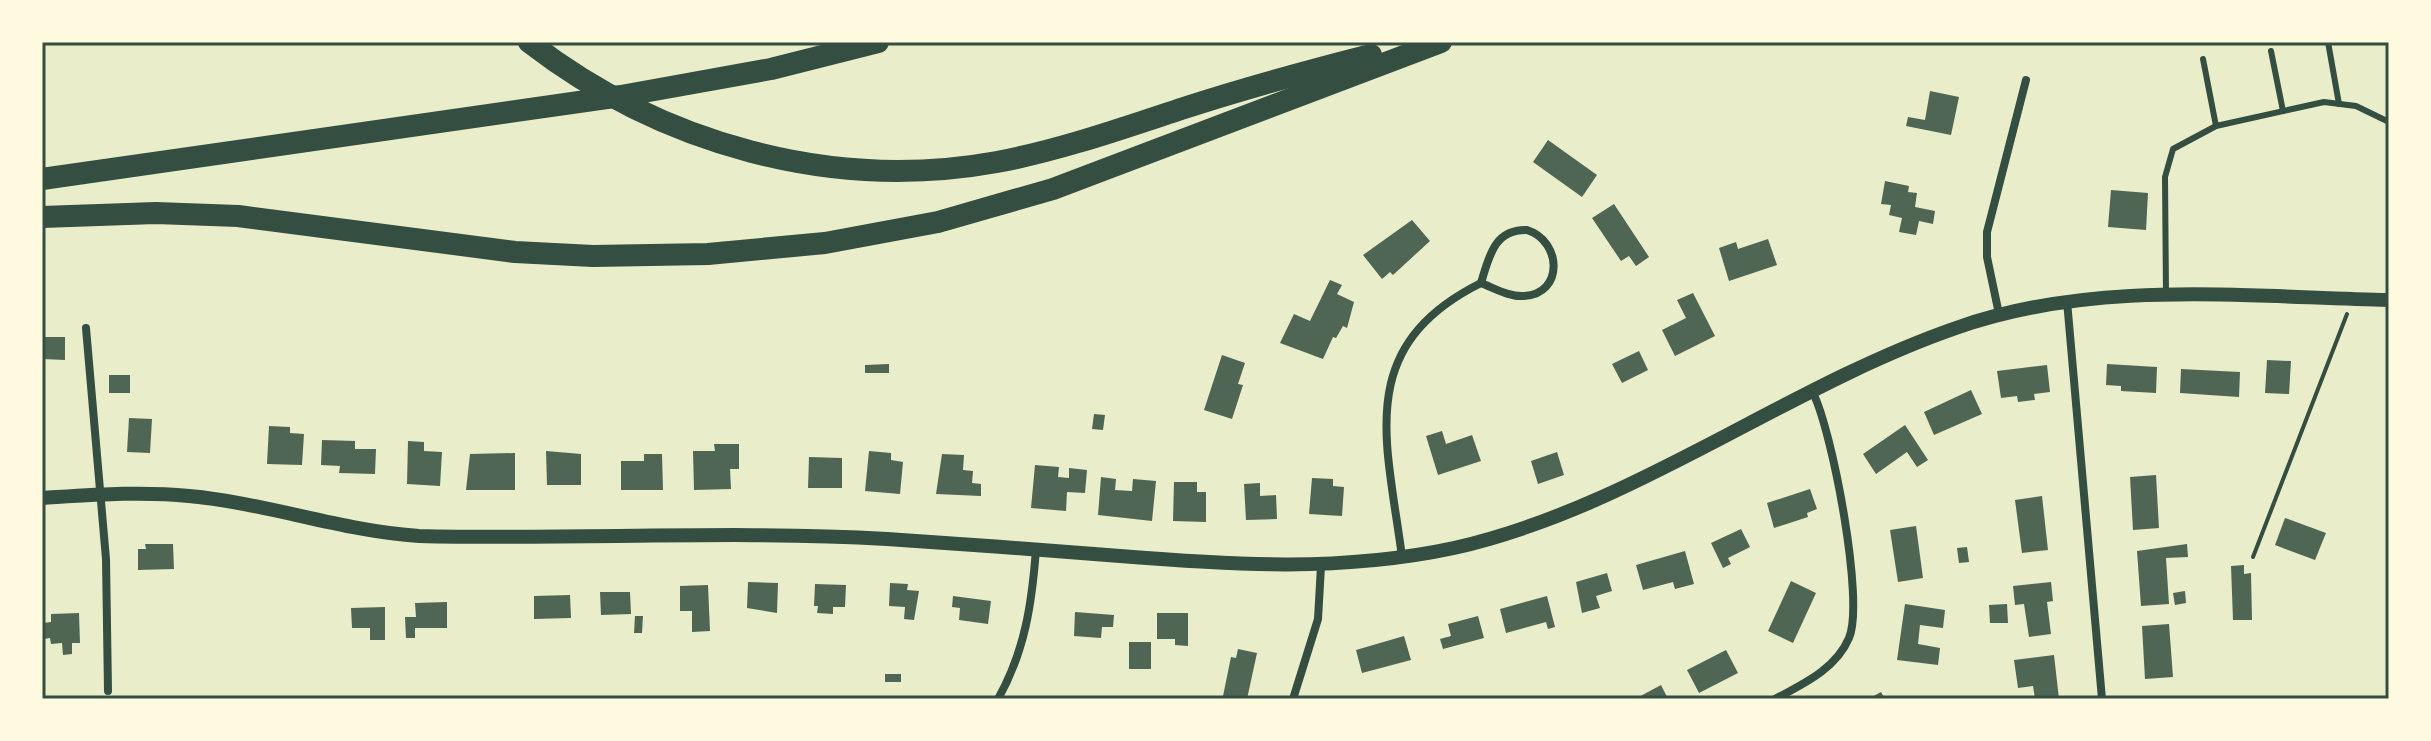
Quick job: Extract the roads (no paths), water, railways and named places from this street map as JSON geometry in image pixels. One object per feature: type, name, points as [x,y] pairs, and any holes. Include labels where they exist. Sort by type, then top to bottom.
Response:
[{"type":"highway","points":[[42,179],[646,92],[771,69],[878,42]]},
{"type":"highway","points":[[537,48],[623,103],[707,139],[790,161],[836,168],[927,170],[1044,152],[1270,81],[1423,42]]},
{"type":"highway","points":[[42,217],[156,213],[238,216],[477,248],[580,255],[708,254],[812,245],[938,222],[1053,189],[1441,42]]},
{"type":"street","points":[[1999,314],[1987,257],[1987,232],[2026,80]]},
{"type":"street","points":[[1402,557],[1385,422],[1391,378],[1402,350],[1428,316],[1481,283],[1495,243],[1509,232],[1527,230],[1549,244],[1554,270],[1541,290],[1519,296],[1481,283]]},
{"type":"street","points":[[42,498],[101,494],[190,496],[398,534],[833,537],[1255,566],[1321,566],[1402,557],[1482,540],[1581,506],[1914,344],[1999,314],[2067,300],[2166,296],[2389,300]]},
{"type":"street","points":[[2067,300],[2102,699]]},
{"type":"street","points":[[86,328],[101,494],[110,644],[108,691]]},
{"type":"street","points":[[1775,699],[1814,677],[1837,657],[1850,636],[1856,611],[1828,436],[1813,393]]},
{"type":"street","points":[[998,699],[1016,666],[1025,638],[1036,549]]},
{"type":"street","points":[[1293,699],[1318,619],[1321,566]]},
{"type":"lane","points":[[2328,42],[2339,104]]},
{"type":"lane","points":[[2271,51],[2283,111]]},
{"type":"lane","points":[[2203,59],[2216,126]]},
{"type":"lane","points":[[2166,296],[2165,177],[2173,149],[2216,126],[2324,102],[2356,106],[2389,122]]}]
